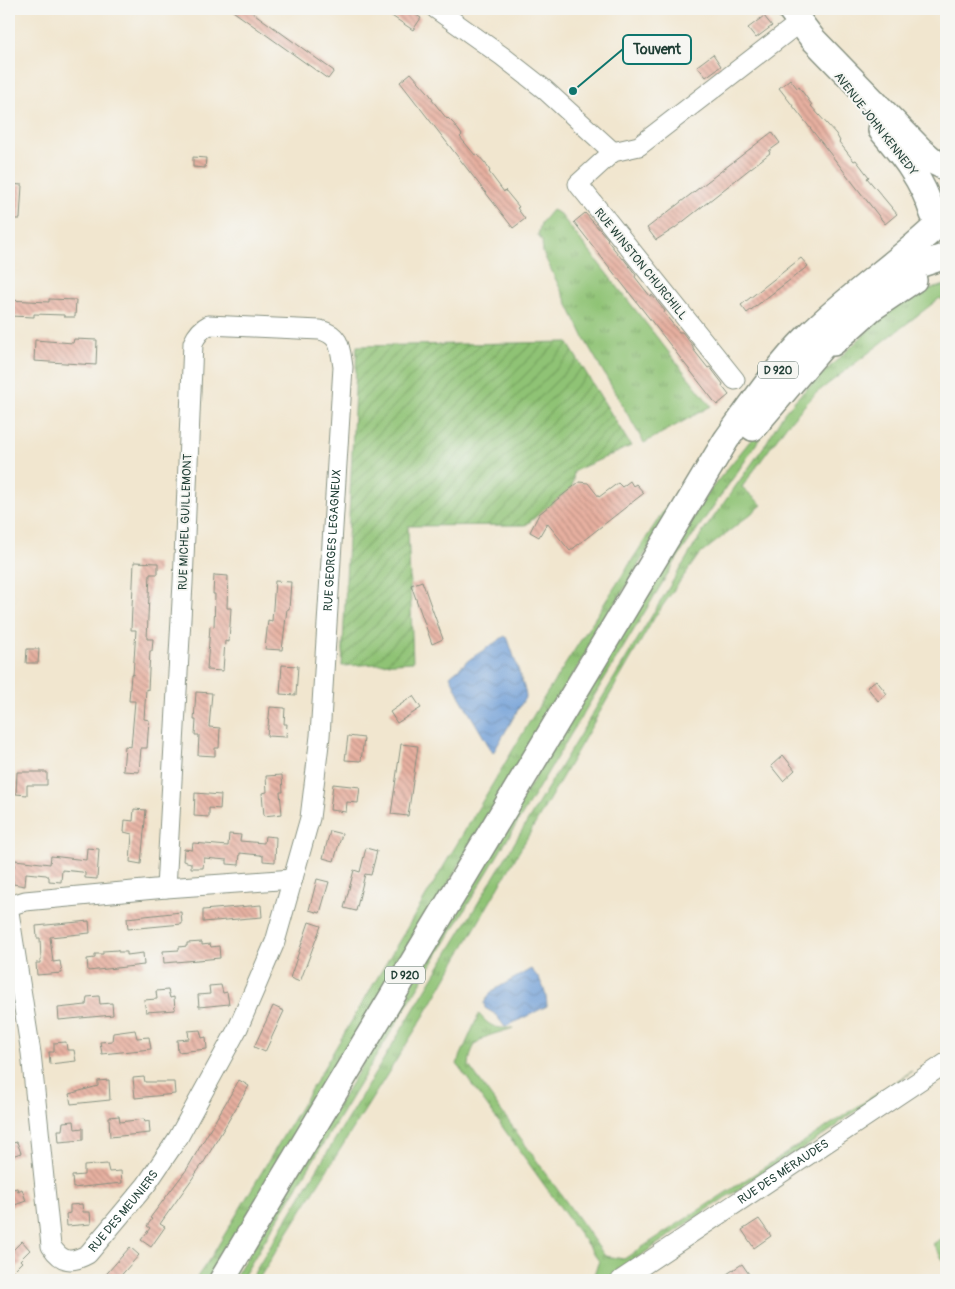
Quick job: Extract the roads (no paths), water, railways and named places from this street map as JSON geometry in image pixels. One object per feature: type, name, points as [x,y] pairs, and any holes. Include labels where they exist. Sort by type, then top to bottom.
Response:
[{"type":"main road","name":"AVENUE JOHN KENNEDY","points":[[801,23],[922,151],[936,163],[946,168]]},
{"type":"main road","name":"AVENUE JOHN KENNEDY","points":[[801,23],[844,85],[902,156],[919,180],[928,198],[938,243],[946,256]]},
{"type":"main road","points":[[933,221],[938,199],[946,189]]},
{"type":"main road","name":"D 920","points":[[222,1280],[726,440],[769,380],[808,336],[875,277],[912,248],[933,221]]},
{"type":"main road","name":"D 920","points":[[664,545],[751,430],[844,321],[889,281],[910,268],[946,256]]},
{"type":"main road","name":"D 920","points":[[794,378],[871,309],[897,290],[915,279],[946,268]]},
{"type":"street","points":[[436,9],[502,56],[544,89],[613,152]]},
{"type":"street","name":"RUE WINSTON CHURCHILL","points":[[736,380],[578,184],[613,152],[639,146],[801,23]]},
{"type":"street","name":"RUE MICHEL GUILLEMONT","points":[[166,888],[194,343],[197,334],[203,327],[209,325],[264,326]]},
{"type":"street","name":"RUE GEORGES LEGAGNEUX","points":[[264,326],[328,332],[338,341],[343,367],[323,706],[310,818]]},
{"type":"street","name":"RUE DES MEUNIERS","points":[[9,912],[31,1053],[51,1246],[57,1255],[65,1259],[77,1260],[88,1254],[146,1185],[178,1138],[238,1028],[275,942],[310,818]]},
{"type":"street","points":[[9,906],[25,902],[166,888],[293,879]]},
{"type":"street","name":"RUE DES MÉRAUDES","points":[[621,1280],[946,1063]]},
{"type":"water","points":[[505,636],[508,639],[526,696],[493,753],[460,697],[450,676],[470,659]]},
{"type":"water","points":[[531,969],[543,986],[547,1006],[505,1027],[495,1014],[485,1008],[484,1003],[492,991]]},
{"type":"place","name":"Touvent","points":[[573,91]]}]
